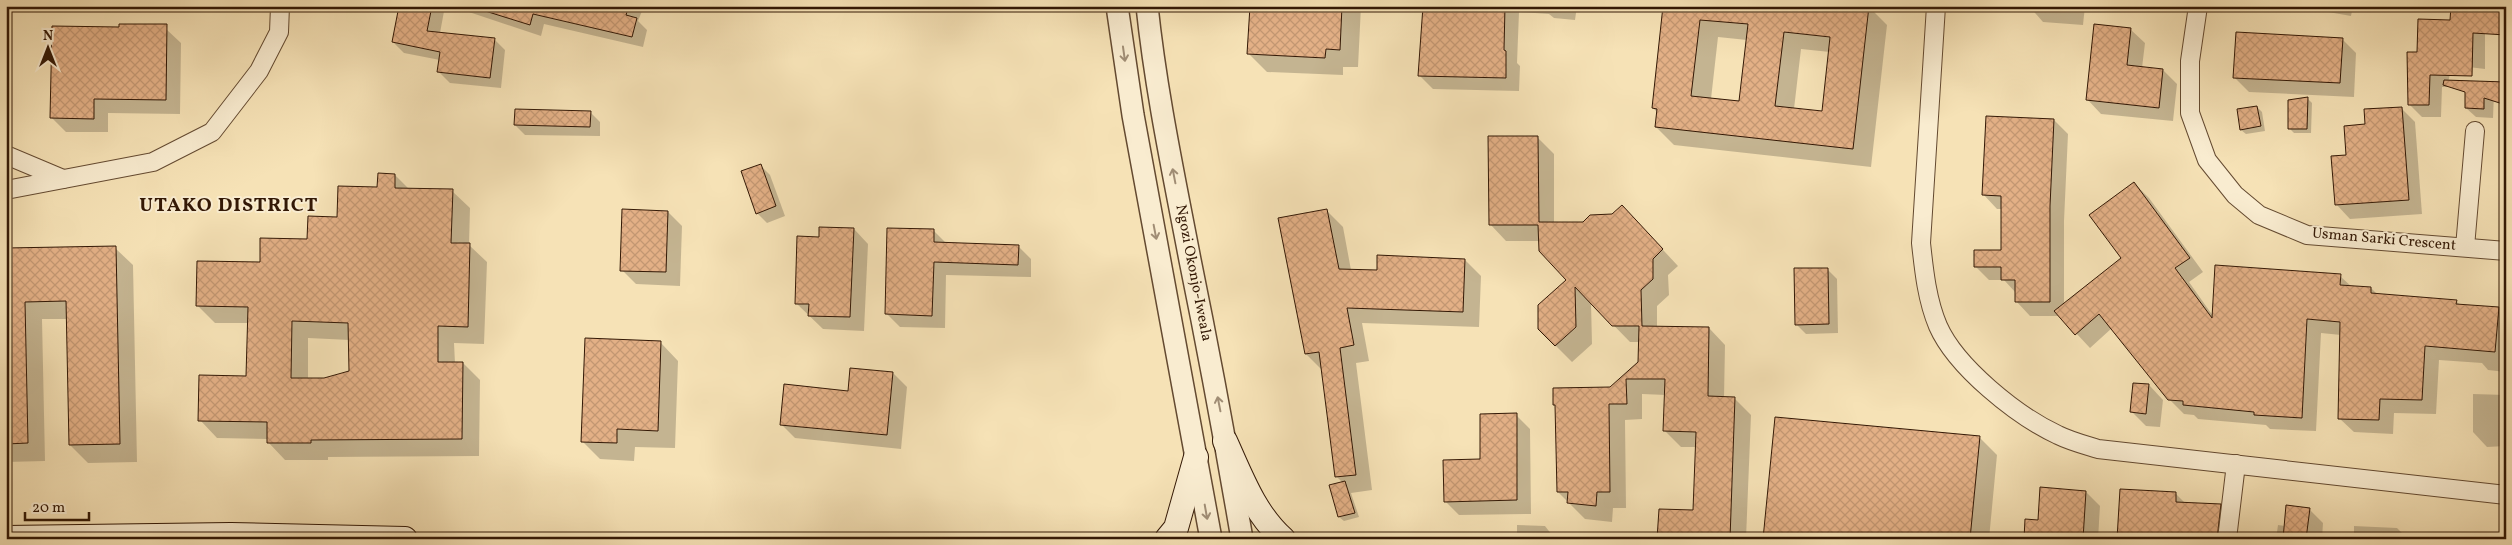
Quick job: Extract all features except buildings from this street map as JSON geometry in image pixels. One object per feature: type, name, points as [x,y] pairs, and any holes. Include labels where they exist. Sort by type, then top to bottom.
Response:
[{"type":"main road","points":[[1225,441],[1253,502],[1283,539]]},
{"type":"main road","points":[[1168,539],[1176,528],[1196,458]]},
{"type":"main road","points":[[6,538],[231,535],[405,539]]},
{"type":"street","points":[[6,190],[152,162],[212,132],[259,71],[279,32],[280,6]]},
{"type":"street","name":"Ngozi Okonjo-Iweala","points":[[1117,6],[1133,115],[1211,539]]},
{"type":"street","name":"Ngozi Okonjo-Iweala","points":[[1147,6],[1152,54],[1165,134],[1225,441],[1242,539]]},
{"type":"street","name":"Usman Sarki Crescent","points":[[2198,6],[2190,61],[2190,113],[2207,160],[2235,196],[2259,215],[2307,235],[2506,251]]},
{"type":"street","points":[[1935,7],[1921,243],[1925,281],[1938,326],[1964,365],[2002,400],[2058,435],[2098,449],[2506,495]]},
{"type":"street","points":[[2465,247],[2475,131]]},
{"type":"street","points":[[6,155],[63,179]]},
{"type":"street","points":[[2227,539],[2236,464]]},
{"type":"district","name":"UTAKO DISTRICT","points":[[229,206]]}]
